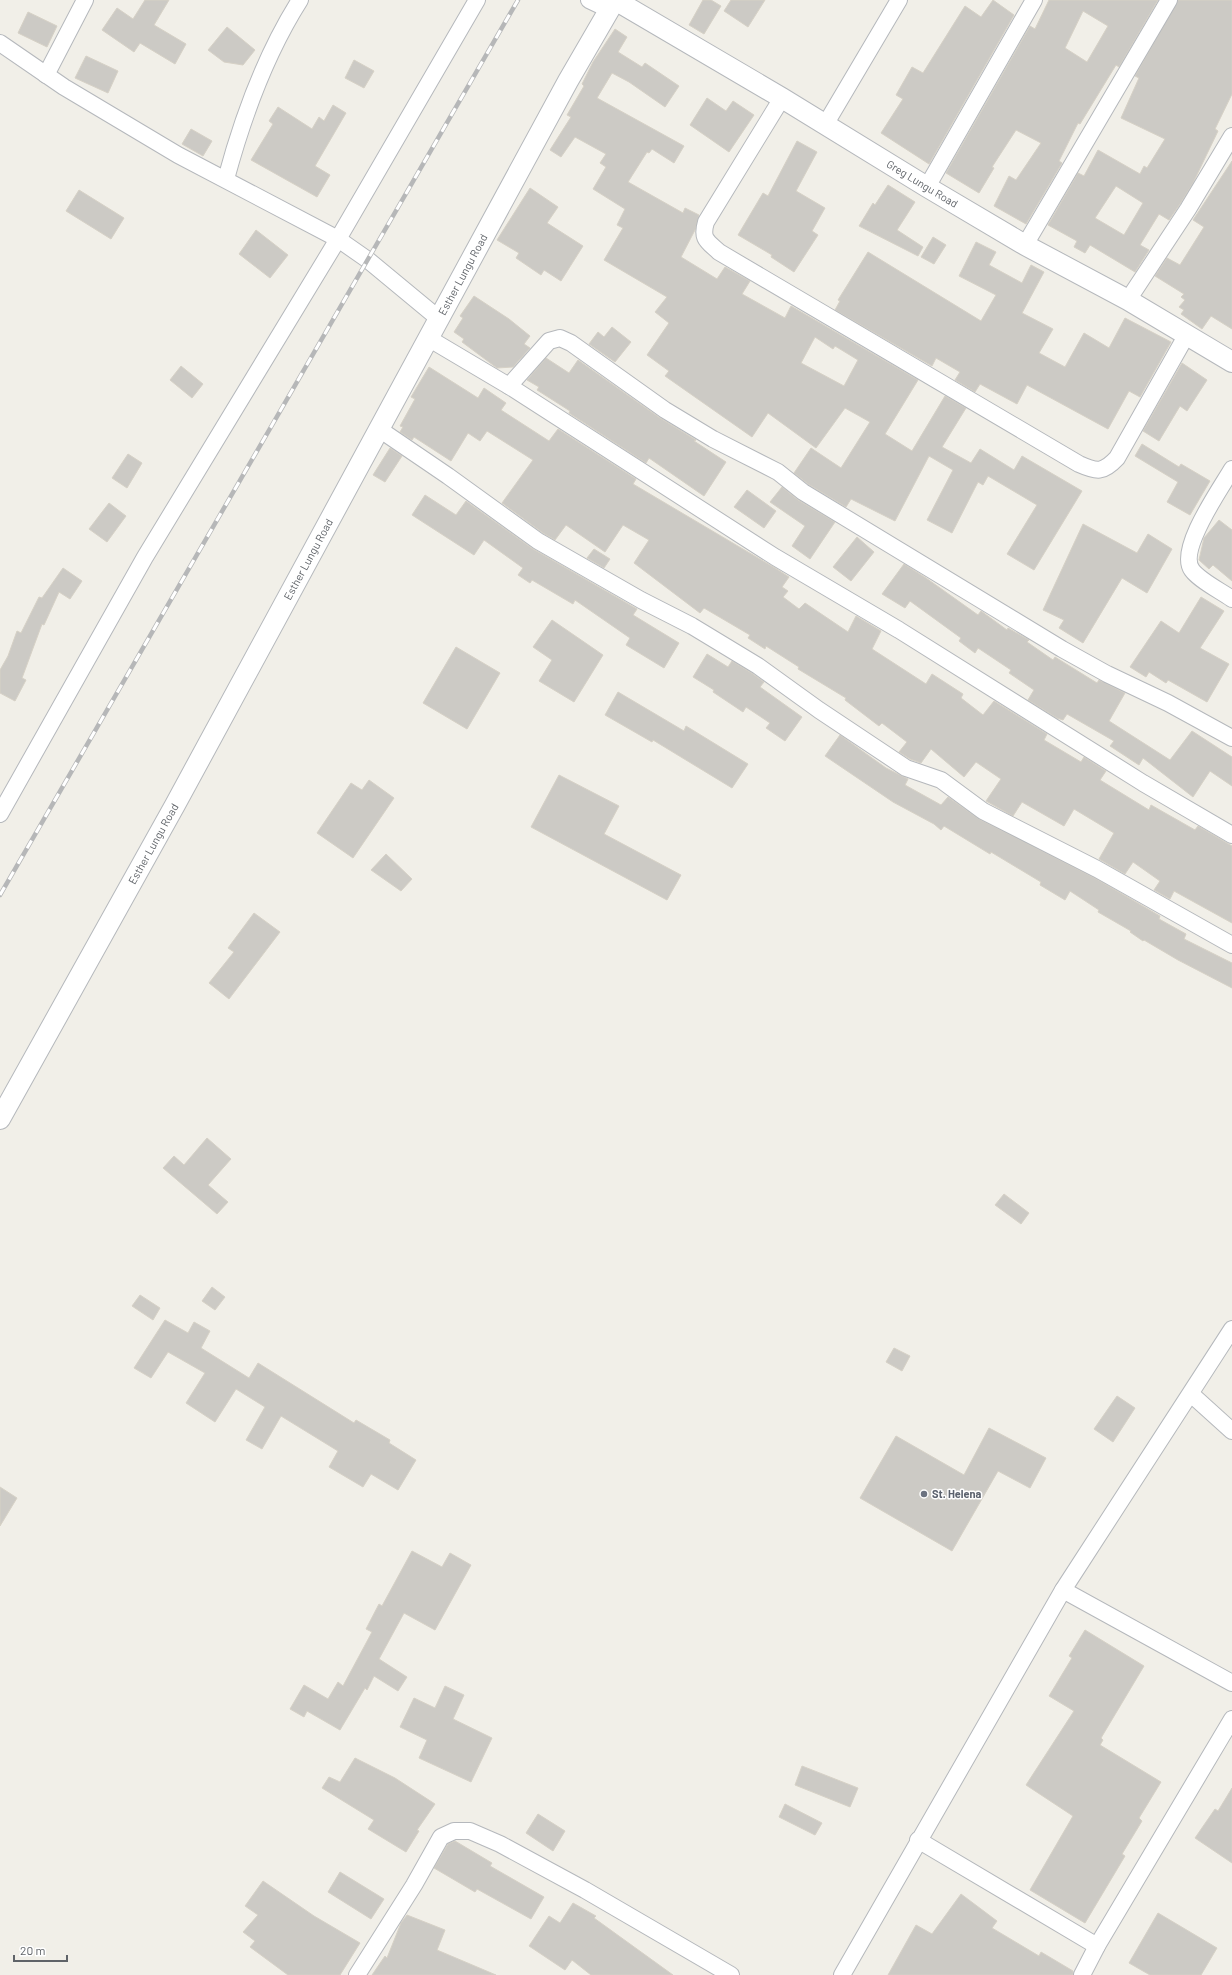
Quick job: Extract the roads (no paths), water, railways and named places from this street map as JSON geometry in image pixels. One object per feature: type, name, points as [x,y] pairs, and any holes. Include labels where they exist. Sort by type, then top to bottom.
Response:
[{"type":"street","points":[[46,75],[85,0]]},
{"type":"street","points":[[226,179],[252,93],[272,48],[300,0]]},
{"type":"street","points":[[0,814],[145,557],[338,239],[476,0]]},
{"type":"street","points":[[589,0],[613,3]]},
{"type":"street","points":[[825,125],[899,0]]},
{"type":"street","points":[[927,187],[1034,0]]},
{"type":"street","points":[[1025,245],[1169,0]]},
{"type":"street","name":"Greg Lungu Road","points":[[613,3],[782,98],[1025,245],[1128,300],[1186,336],[1232,362]]},
{"type":"street","name":"Esther Lungu Road","points":[[0,1119],[179,798],[438,318],[568,81],[613,3]]},
{"type":"street","points":[[0,43],[46,75],[172,151],[338,239],[368,260],[438,318]]},
{"type":"street","points":[[782,98],[706,222],[703,232],[706,241],[718,252],[1080,464],[1094,470],[1107,468],[1117,458],[1186,336]]},
{"type":"street","points":[[1128,300],[1188,209],[1232,136]]},
{"type":"street","points":[[428,338],[509,386],[775,557],[899,630],[1143,783],[1232,835]]},
{"type":"street","points":[[509,386],[549,341],[560,338],[571,343],[665,410],[706,435],[778,472],[803,492],[1062,649],[1107,674],[1168,703],[1232,738]]},
{"type":"street","points":[[379,429],[448,476],[538,541],[634,597],[692,626],[758,666],[819,710],[906,768],[941,780],[983,811],[1090,866],[1232,945]]},
{"type":"street","points":[[1232,469],[1193,536],[1188,559],[1192,570],[1232,599]]},
{"type":"street","points":[[842,1975],[1062,1590],[1232,1329]]},
{"type":"street","points":[[1191,1394],[1232,1431]]},
{"type":"street","points":[[1062,1590],[1232,1683]]},
{"type":"street","points":[[1082,1975],[1097,1946],[1232,1719]]},
{"type":"street","points":[[357,1975],[414,1885],[441,1837],[454,1832],[470,1831],[500,1844],[585,1890],[731,1975]]},
{"type":"street","points":[[918,1840],[1097,1946]]},
{"type":"railway","points":[[0,895],[518,0]]},
{"type":"place","name":"St. Helena","points":[[924,1494]]}]
